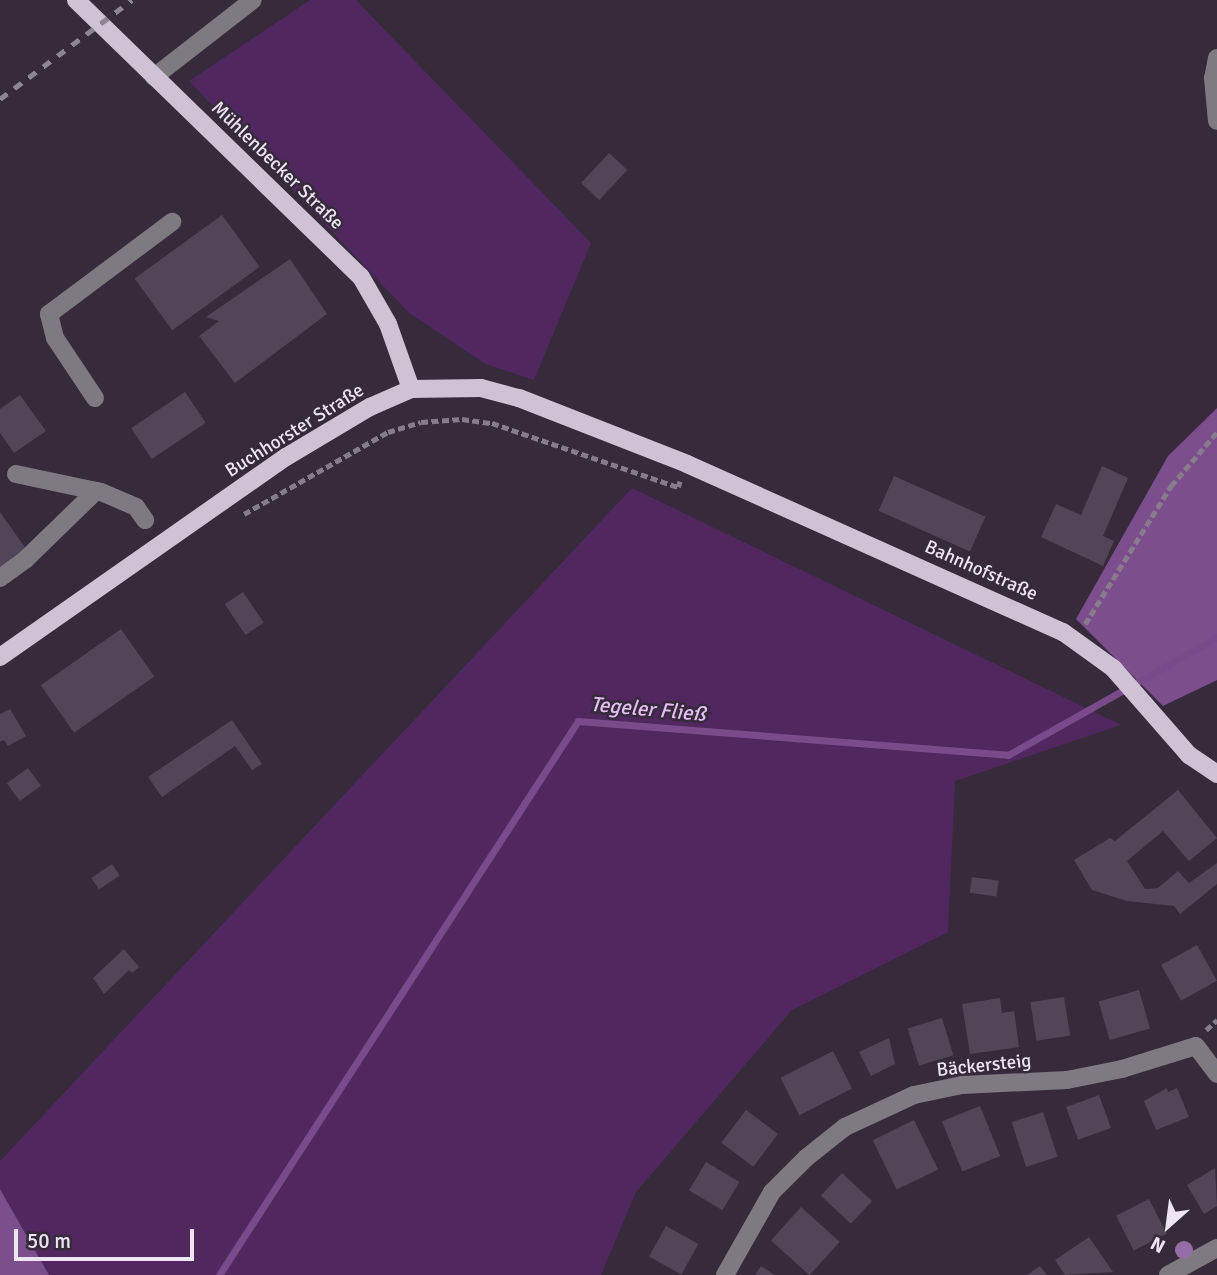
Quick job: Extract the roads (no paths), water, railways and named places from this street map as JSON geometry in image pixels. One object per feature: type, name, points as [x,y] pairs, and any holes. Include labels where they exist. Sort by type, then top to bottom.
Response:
[{"type":"main road","name":"Mühlenbecker Straße","points":[[76,0],[361,277],[388,324],[411,389]]},
{"type":"main road","name":"Buchhorster Straße","points":[[0,657],[286,457],[370,407],[411,389],[459,386],[503,393],[687,464]]},
{"type":"main road","name":"Bahnhofstraße","points":[[687,464],[1075,639],[1113,668],[1189,755],[1217,774]]},
{"type":"street","points":[[155,77],[253,0]]},
{"type":"street","points":[[1217,58],[1213,78],[1217,121]]},
{"type":"street","points":[[95,398],[55,338],[49,314],[172,222]]},
{"type":"street","points":[[16,474],[96,491],[135,507],[145,520]]},
{"type":"street","points":[[0,578],[26,559],[96,491]]},
{"type":"street","name":"Bäckersteig","points":[[725,1275],[772,1192],[845,1127],[914,1095],[962,1085],[1067,1080],[1122,1069],[1196,1046],[1217,1074]]},
{"type":"street","points":[[1168,1275],[1217,1248]]},
{"type":"waterway","name":"Tegeler Fließ","points":[[219,1275],[578,721],[1008,755],[1217,637]]},
{"type":"railway","points":[[0,99],[132,0]]}]
